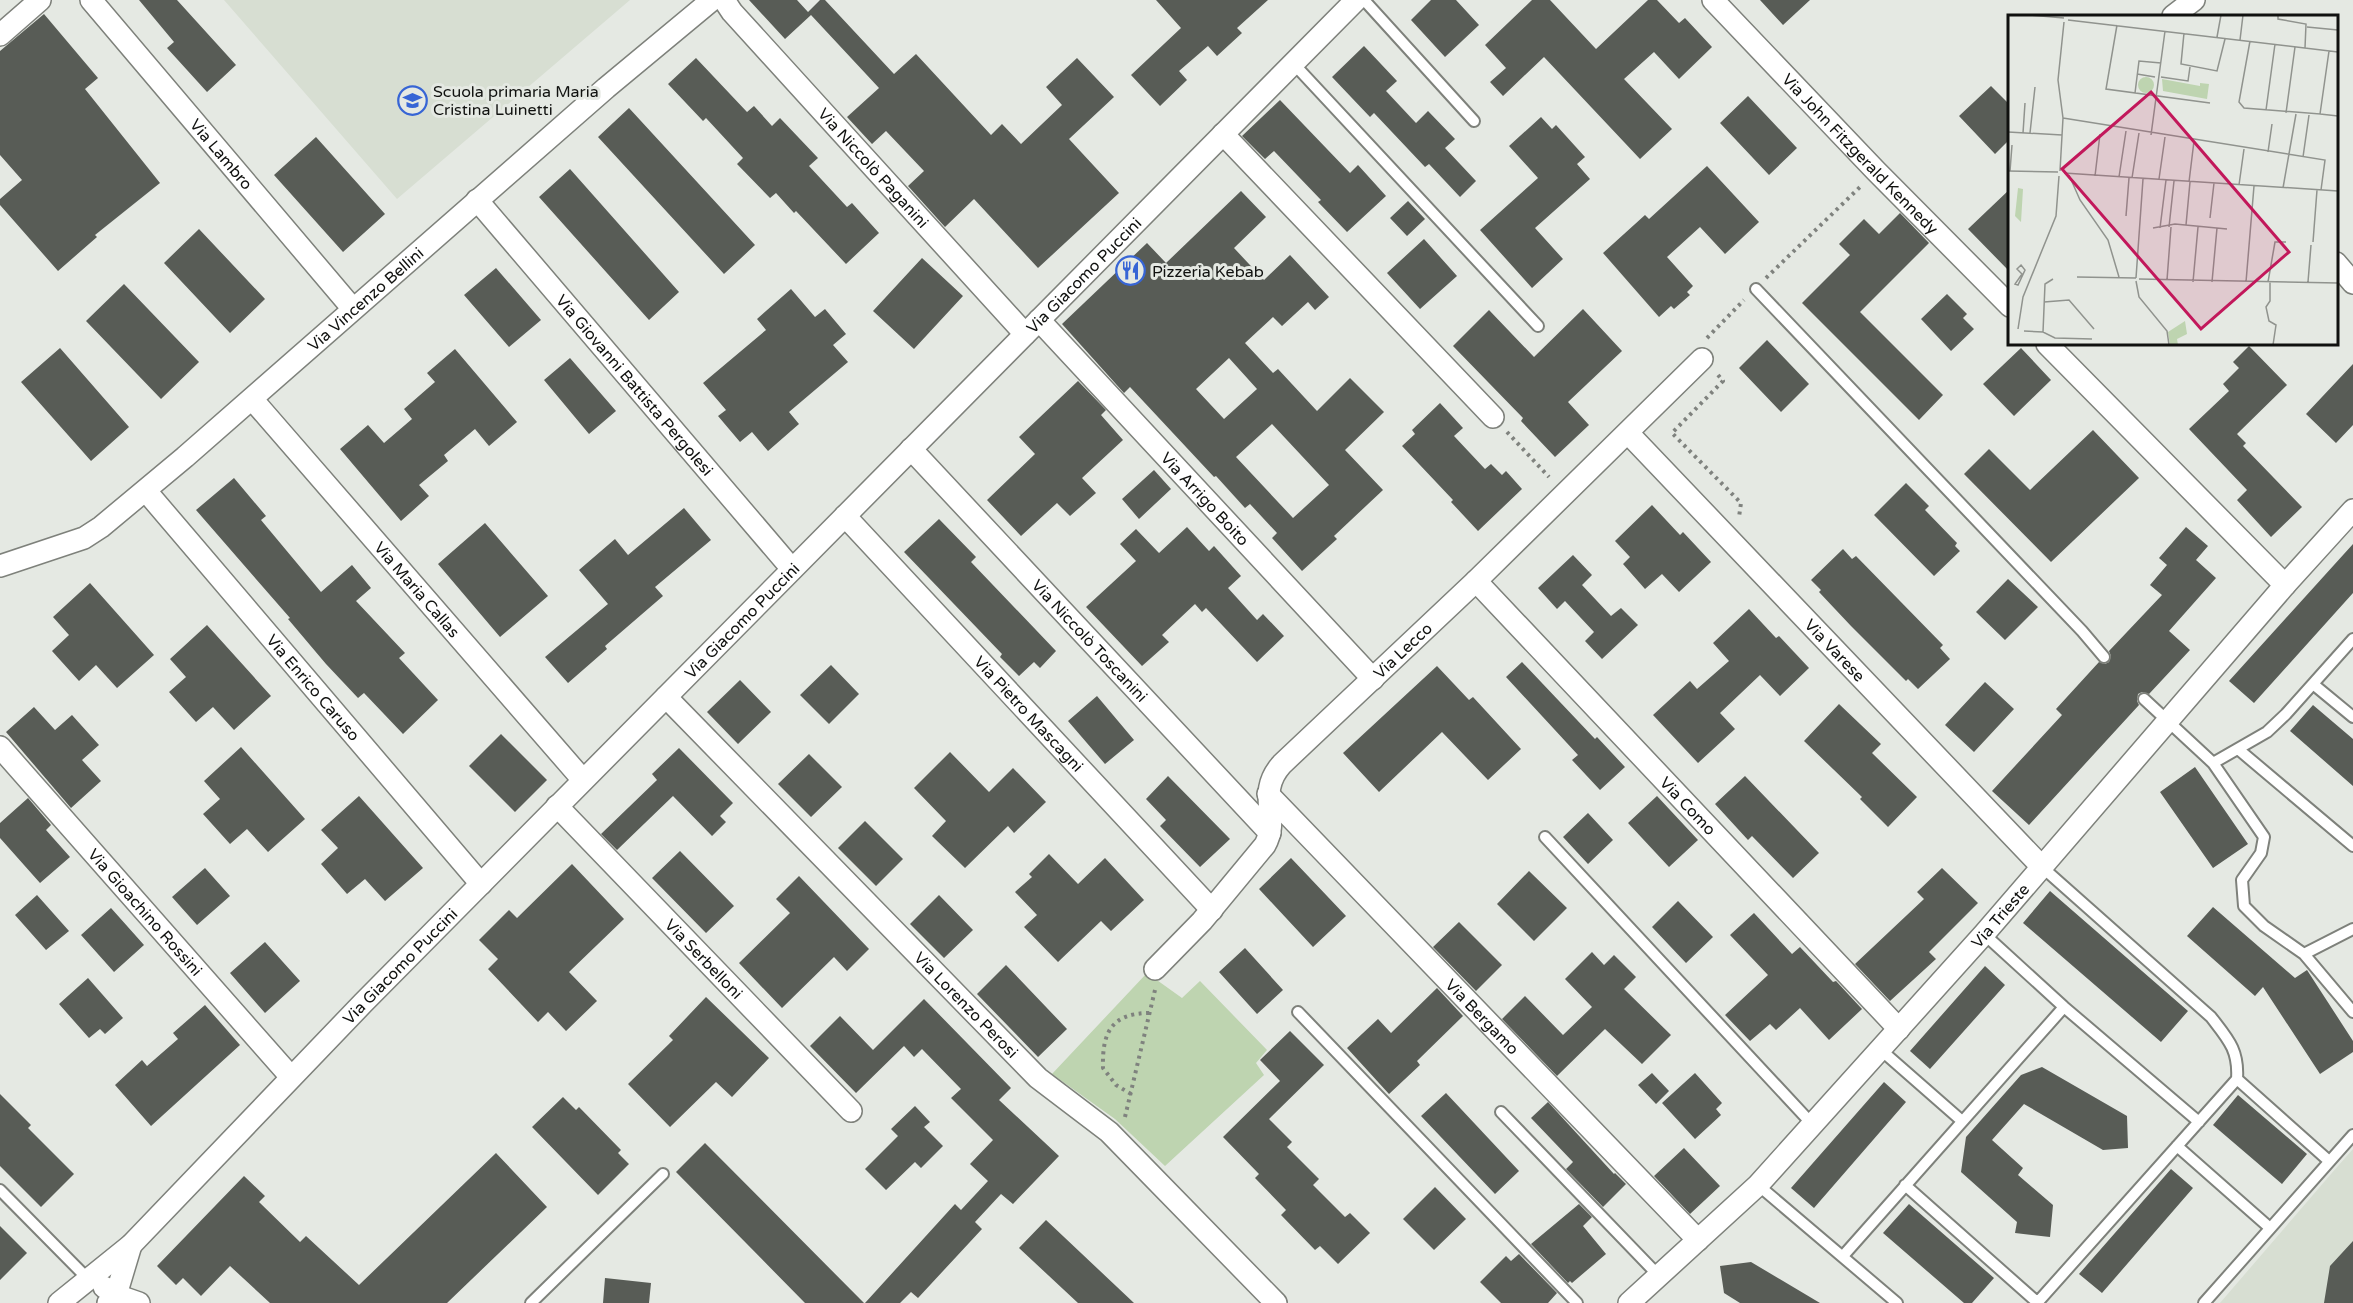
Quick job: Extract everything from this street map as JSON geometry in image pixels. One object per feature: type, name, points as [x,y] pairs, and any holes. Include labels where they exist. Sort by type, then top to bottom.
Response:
[{"type":"street","points":[[0,35],[40,0]]},
{"type":"street","name":"Via Lambro","points":[[91,0],[353,309]]},
{"type":"street","name":"Via Vincenzo Bellini","points":[[0,566],[84,538],[146,491],[477,200],[712,0]]},
{"type":"street","name":"Via Niccolò Paganini","points":[[724,0],[732,12],[880,176],[1032,327]]},
{"type":"street","name":"Via Giacomo Puccini","points":[[59,1303],[131,1245],[291,1077],[557,806],[1356,0]]},
{"type":"street","name":"Via John Fitzgerald Kennedy","points":[[1713,0],[1876,171],[2008,304]]},
{"type":"street","points":[[2174,15],[2194,0]]},
{"type":"street","points":[[1223,134],[1493,417]]},
{"type":"street","name":"Via Giovanni Battista Pergolesi","points":[[477,200],[792,569]]},
{"type":"street","points":[[2338,264],[2353,283]]},
{"type":"street","name":"Via Arrigo Boito","points":[[1032,327],[1373,679]]},
{"type":"street","points":[[2048,345],[2285,585]]},
{"type":"street","name":"Via Lecco","points":[[1270,833],[1269,782],[1282,764],[1476,581],[1702,359]]},
{"type":"street","name":"Via Maria Callas","points":[[252,399],[583,780]]},
{"type":"street","name":"Via Varese","points":[[1628,433],[2042,867]]},
{"type":"street","name":"Via Niccolò Toscanini","points":[[911,449],[1270,833]]},
{"type":"street","name":"Via Enrico Caruso","points":[[146,491],[481,884]]},
{"type":"street","name":"Via Trieste","points":[[1629,1303],[1758,1185],[1813,1125],[1984,934],[2285,585],[2353,510]]},
{"type":"street","name":"Via Pietro Mascagni","points":[[845,516],[1212,910]]},
{"type":"street","name":"Via Como","points":[[1476,581],[1899,1029]]},
{"type":"street","name":"Via Lorenzo Perosi","points":[[666,697],[1038,1078],[1116,1129],[1276,1303]]},
{"type":"street","name":"Via Gioachino Rossini","points":[[0,747],[291,1077]]},
{"type":"street","name":"Via Bergamo","points":[[1268,794],[1698,1240]]},
{"type":"street","name":"Via Serbelloni","points":[[557,806],[851,1111]]},
{"type":"street","points":[[1156,976],[1265,845],[1270,833]]},
{"type":"street","name":"Via Giacomo Puccini","points":[[112,1299],[131,1245]]},
{"type":"street","points":[[89,1280],[112,1299],[139,1303]]},
{"type":"lane","points":[[1364,0],[1474,121]]},
{"type":"lane","points":[[1293,63],[1538,326]]},
{"type":"lane","points":[[1756,289],[2082,630],[2104,657]]},
{"type":"lane","points":[[2213,763],[2267,732],[2353,639]]},
{"type":"lane","points":[[2313,684],[2353,717]]},
{"type":"lane","points":[[2144,699],[2213,763],[2264,837],[2261,853],[2242,880],[2244,906],[2264,926],[2304,954],[2353,1012]]},
{"type":"lane","points":[[2238,749],[2353,846]]},
{"type":"lane","points":[[1545,837],[1813,1125]]},
{"type":"lane","points":[[1905,1185],[2038,1303],[2237,1079],[2238,1062],[2230,1042],[2211,1017],[2042,867]]},
{"type":"lane","points":[[2304,954],[2353,929]]},
{"type":"lane","points":[[1984,934],[2064,1007],[2199,1122]]},
{"type":"lane","points":[[1843,1256],[2064,1007]]},
{"type":"lane","points":[[1298,1012],[1577,1303]]},
{"type":"lane","points":[[1881,1050],[1962,1121]]},
{"type":"lane","points":[[2237,1079],[2329,1161]]},
{"type":"lane","points":[[1501,1112],[1658,1275]]},
{"type":"lane","points":[[2204,1303],[2353,1135]]},
{"type":"lane","points":[[2177,1146],[2270,1228]]},
{"type":"lane","points":[[531,1303],[663,1174]]},
{"type":"lane","points":[[1758,1185],[1897,1303]]},
{"type":"lane","points":[[0,1190],[89,1280]]},
{"type":"path","points":[[1727,537],[1743,521],[1739,517],[1741,503],[1672,433],[1723,381],[1694,351],[1876,171]]},
{"type":"path","points":[[1493,417],[1565,494]]},
{"type":"path","points":[[1116,1129],[1131,1094],[1156,976]]},
{"type":"path","points":[[1131,1094],[1116,1085],[1103,1068],[1105,1040],[1111,1027],[1122,1017],[1137,1013],[1150,1013]]},
{"type":"shaded area","name":"Scuola primaria Maria Cristina Luinetti","points":[[224,0],[630,0],[397,199]]},
{"type":"shaded area","points":[[2353,1149],[2353,1303],[2220,1303],[2331,1174]]},
{"type":"green space","points":[[1147,973],[1182,998],[1200,981],[1267,1050],[1256,1063],[1264,1075],[1165,1166],[1115,1119],[1052,1074]]},
{"type":"building","points":[[139,0],[177,0],[236,65],[207,92],[167,48],[174,42]]},
{"type":"building","points":[[749,0],[797,0],[808,12],[820,0],[825,0],[894,74],[916,54],[991,135],[1002,124],[1021,144],[1062,105],[1046,87],[1077,58],[1114,97],[1069,139],[1119,193],[1038,268],[974,199],[945,227],[908,186],[924,171],[886,131],[872,144],[847,117],[879,88],[811,15],[785,39]]},
{"type":"building","points":[[1156,0],[1268,0],[1237,28],[1242,33],[1217,56],[1208,46],[1179,71],[1187,80],[1160,106],[1131,75],[1181,28]]},
{"type":"building","points":[[1431,0],[1456,0],[1479,25],[1445,57],[1411,20]]},
{"type":"building","points":[[1532,0],[1550,0],[1596,49],[1648,0],[1657,0],[1679,23],[1685,18],[1712,47],[1679,79],[1654,52],[1624,79],[1672,129],[1640,159],[1544,57],[1503,96],[1490,82],[1506,68],[1485,45]]},
{"type":"building","points":[[1760,0],[1810,0],[1783,25]]},
{"type":"building","points":[[44,14],[98,78],[85,89],[160,183],[95,235],[97,237],[58,271],[0,205],[0,199],[22,180],[0,155],[0,51]]},
{"type":"building","points":[[1364,46],[1397,81],[1386,91],[1416,123],[1428,111],[1455,139],[1445,148],[1476,181],[1460,197],[1429,164],[1425,167],[1374,113],[1370,117],[1332,77]]},
{"type":"building","points":[[696,58],[747,112],[754,106],[772,126],[780,118],[818,158],[809,166],[847,207],[852,203],[879,233],[846,264],[776,193],[770,198],[737,164],[743,158],[706,118],[703,121],[668,84]]},
{"type":"building","points":[[1991,86],[2008,103],[2008,141],[1995,154],[1959,116]]},
{"type":"building","points":[[1748,96],[1797,148],[1769,175],[1720,123]]},
{"type":"building","points":[[1280,100],[1350,173],[1358,165],[1386,196],[1347,232],[1318,202],[1321,200],[1274,151],[1265,159],[1242,136]]},
{"type":"building","points":[[629,108],[755,245],[724,274],[598,137]]},
{"type":"building","points":[[1541,117],[1552,129],[1556,125],[1585,157],[1577,164],[1590,179],[1535,228],[1563,259],[1532,288],[1480,230],[1538,178],[1509,146]]},
{"type":"building","points":[[316,137],[385,214],[343,252],[274,175]]},
{"type":"building","points":[[1707,166],[1759,222],[1725,254],[1700,227],[1667,257],[1693,286],[1687,292],[1690,295],[1674,309],[1671,306],[1659,317],[1603,253],[1645,215],[1649,219]]},
{"type":"building","points":[[570,169],[679,292],[649,320],[539,197]]},
{"type":"building","points":[[1241,191],[1266,217],[1234,248],[1264,280],[1290,255],[1329,297],[1315,310],[1308,302],[1282,326],[1273,317],[1245,343],[1273,373],[1278,369],[1317,411],[1350,378],[1384,412],[1345,450],[1383,490],[1334,536],[1337,539],[1302,571],[1272,538],[1277,533],[1250,504],[1245,508],[1130,387],[1124,393],[1062,324],[1147,243],[1166,263]],"holes":[[[1229,358],[1257,389],[1224,419],[1196,389]],[[1272,424],[1329,485],[1293,518],[1236,457]]]},
{"type":"building","points":[[2008,191],[2008,270],[1968,229]]},
{"type":"building","points":[[1408,201],[1425,219],[1407,236],[1390,218]]},
{"type":"building","points":[[1900,213],[1929,243],[1860,312],[1943,395],[1919,420],[1802,303],[1850,255],[1839,244],[1864,219],[1879,234]]},
{"type":"building","points":[[199,229],[265,299],[230,333],[164,263]]},
{"type":"building","points":[[1424,239],[1457,276],[1420,309],[1387,273]]},
{"type":"building","points":[[922,258],[963,296],[914,349],[873,311]]},
{"type":"building","points":[[496,268],[541,320],[509,347],[464,295]]},
{"type":"building","points":[[124,284],[199,362],[161,399],[86,321]]},
{"type":"building","points":[[791,289],[815,317],[825,309],[846,334],[833,345],[848,362],[789,412],[799,424],[768,451],[752,432],[740,442],[718,416],[726,410],[703,383],[766,330],[757,319]]},
{"type":"building","points":[[1947,294],[1967,314],[1963,318],[1974,329],[1951,351],[1921,319]]},
{"type":"building","points":[[1583,309],[1622,351],[1568,402],[1589,425],[1555,457],[1521,421],[1523,418],[1453,346],[1489,310],[1534,357]]},
{"type":"building","points":[[1767,340],[1809,384],[1781,412],[1739,368]]},
{"type":"building","points":[[2249,346],[2287,385],[2237,434],[2246,443],[2243,446],[2302,507],[2271,537],[2237,500],[2247,490],[2189,429],[2229,391],[2223,384],[2239,368],[2233,362]]},
{"type":"building","points":[[60,348],[129,427],[91,461],[21,382]]},
{"type":"building","points":[[2021,348],[2051,380],[2014,416],[1983,384]]},
{"type":"building","points":[[455,349],[517,422],[489,446],[475,429],[444,455],[448,461],[419,485],[429,496],[401,521],[340,449],[368,425],[384,443],[412,419],[404,409],[435,382],[427,373]]},
{"type":"building","points":[[570,358],[616,411],[589,434],[544,380]]},
{"type":"building","points":[[2353,364],[2353,425],[2336,443],[2306,414]]},
{"type":"building","points":[[1078,381],[1106,410],[1101,415],[1123,440],[1082,478],[1096,493],[1070,516],[1057,503],[1021,536],[987,500],[1035,454],[1019,437]]},
{"type":"building","points":[[1440,403],[1463,428],[1454,436],[1485,469],[1491,464],[1502,475],[1506,471],[1522,489],[1478,531],[1451,502],[1453,500],[1402,446],[1415,434],[1412,430]]},
{"type":"building","points":[[2093,430],[2139,478],[2051,562],[1964,474],[1989,449],[2030,490]]},
{"type":"building","points":[[1154,470],[1171,489],[1139,519],[1122,499]]},
{"type":"building","points":[[234,478],[266,516],[261,520],[321,592],[352,565],[371,588],[356,601],[405,653],[399,658],[438,700],[403,734],[364,693],[358,698],[326,664],[288,619],[290,618],[196,510]]},
{"type":"building","points":[[1906,483],[1929,506],[1925,510],[1957,543],[1955,546],[1960,551],[1934,576],[1874,515]]},
{"type":"building","points":[[1652,505],[1680,535],[1683,532],[1711,562],[1679,592],[1662,574],[1645,589],[1623,564],[1630,557],[1615,541]]},
{"type":"building","points":[[684,508],[711,540],[655,587],[663,596],[605,646],[607,649],[568,683],[545,657],[608,604],[579,570],[615,539],[628,555]]},
{"type":"building","points":[[939,519],[976,557],[971,562],[1056,651],[1040,668],[1034,662],[1019,676],[1000,657],[1002,654],[904,552]]},
{"type":"building","points":[[485,523],[548,596],[500,637],[438,564]]},
{"type":"building","points":[[1187,527],[1209,551],[1214,546],[1241,576],[1228,588],[1257,620],[1263,614],[1284,636],[1257,662],[1206,608],[1202,612],[1195,604],[1162,635],[1169,642],[1142,666],[1086,607],[1136,561],[1120,544],[1136,529],[1159,553]]},
{"type":"building","points":[[2186,527],[2208,546],[2196,560],[2216,578],[2169,631],[2190,650],[2149,694],[2142,692],[2138,694],[2139,705],[2029,825],[1992,791],[2062,715],[2056,709],[2099,662],[2105,664],[2109,662],[2111,656],[2109,651],[2162,595],[2150,585],[2167,565],[2159,558]]},
{"type":"building","points":[[2353,544],[2353,593],[2254,703],[2229,681]]},
{"type":"building","points":[[1843,549],[1852,559],[1856,556],[1943,645],[1940,648],[1950,659],[1918,689],[1908,679],[1906,681],[1851,626],[1819,592],[1821,590],[1811,580]]},
{"type":"building","points":[[1573,555],[1592,575],[1582,585],[1611,616],[1621,608],[1638,625],[1602,659],[1585,641],[1594,632],[1565,601],[1557,609],[1538,588]]},
{"type":"building","points":[[2008,579],[2038,607],[2005,640],[1976,612]]},
{"type":"building","points":[[90,583],[154,655],[117,688],[96,665],[79,681],[52,651],[69,635],[53,617]]},
{"type":"building","points":[[1749,609],[1809,668],[1780,696],[1760,675],[1720,713],[1735,729],[1698,763],[1653,715],[1690,681],[1697,689],[1729,661],[1713,643]]},
{"type":"building","points":[[207,625],[271,696],[234,730],[213,707],[196,722],[169,692],[186,677],[170,659]]},
{"type":"building","points":[[1522,662],[1595,739],[1597,737],[1625,767],[1600,790],[1572,760],[1578,755],[1506,677]]},
{"type":"building","points":[[831,665],[859,694],[829,724],[800,695]]},
{"type":"building","points":[[1437,666],[1469,700],[1473,697],[1521,749],[1488,780],[1442,732],[1379,792],[1343,753]]},
{"type":"building","points":[[740,680],[771,712],[738,744],[707,712]]},
{"type":"building","points":[[1985,682],[2014,709],[1974,752],[1945,725]]},
{"type":"building","points":[[1097,696],[1134,740],[1105,764],[1068,721]]},
{"type":"building","points":[[1839,704],[1881,744],[1872,753],[1917,797],[1888,827],[1860,799],[1862,797],[1804,741]]},
{"type":"building","points":[[2313,705],[2353,739],[2353,786],[2290,731]]},
{"type":"building","points":[[34,707],[55,730],[72,715],[99,745],[82,760],[101,781],[71,808],[6,732]]},
{"type":"building","points":[[501,734],[547,780],[515,812],[469,766]]},
{"type":"building","points":[[241,747],[305,819],[268,852],[247,829],[230,844],[203,814],[220,799],[204,781]]},
{"type":"building","points":[[679,748],[733,803],[720,816],[726,822],[712,836],[673,796],[617,850],[601,834],[657,780],[652,774]]},
{"type":"building","points":[[950,752],[989,792],[1013,768],[1046,802],[1014,833],[1008,826],[965,868],[932,836],[946,821],[914,788]]},
{"type":"building","points":[[809,754],[842,787],[811,817],[778,784]]},
{"type":"building","points":[[2195,767],[2248,844],[2213,868],[2160,792]]},
{"type":"building","points":[[1168,776],[1230,839],[1200,867],[1160,826],[1166,820],[1146,799]]},
{"type":"building","points":[[1745,776],[1819,853],[1793,878],[1752,836],[1748,840],[1715,804]]},
{"type":"building","points":[[359,796],[423,868],[385,901],[365,879],[347,894],[321,864],[338,848],[321,830]]},
{"type":"building","points":[[1657,796],[1698,840],[1669,867],[1628,823]]},
{"type":"building","points":[[28,798],[51,825],[46,830],[70,857],[40,883],[0,838],[0,823]]},
{"type":"building","points":[[1588,813],[1613,840],[1588,864],[1563,837]]},
{"type":"building","points":[[865,821],[903,859],[876,886],[838,848]]},
{"type":"building","points":[[680,851],[734,906],[706,933],[652,878]]},
{"type":"building","points":[[1049,854],[1078,884],[1105,858],[1144,900],[1111,931],[1101,921],[1058,962],[1024,927],[1037,915],[1015,892],[1032,877],[1029,874]]},
{"type":"building","points":[[1291,858],[1346,916],[1313,947],[1259,889]]},
{"type":"building","points":[[572,864],[624,919],[569,972],[597,1001],[566,1031],[548,1012],[538,1022],[488,969],[498,959],[479,940],[509,910],[517,918]]},
{"type":"building","points":[[205,868],[230,896],[197,925],[172,897]]},
{"type":"building","points":[[1942,868],[1978,903],[1929,952],[1936,959],[1890,1001],[1855,964],[1924,899],[1917,892]]},
{"type":"building","points":[[1529,871],[1567,908],[1534,941],[1497,904]]},
{"type":"building","points":[[799,876],[869,949],[847,971],[834,957],[782,1008],[739,963],[790,913],[776,899]]},
{"type":"building","points":[[2050,891],[2188,1011],[2161,1042],[2023,923]]},
{"type":"building","points":[[37,895],[69,931],[46,950],[15,915]]},
{"type":"building","points":[[939,895],[973,930],[944,958],[910,924]]},
{"type":"building","points":[[1678,901],[1713,937],[1686,963],[1652,927]]},
{"type":"building","points":[[2213,907],[2295,978],[2307,970],[2353,1041],[2353,1052],[2320,1074],[2263,987],[2255,996],[2187,936]]},
{"type":"building","points":[[111,908],[144,945],[114,972],[81,935]]},
{"type":"building","points":[[1754,913],[1792,954],[1800,947],[1862,1009],[1829,1040],[1800,1008],[1776,1030],[1770,1024],[1750,1041],[1725,1015],[1768,975],[1730,935]]},
{"type":"building","points":[[1459,922],[1502,965],[1476,991],[1433,947]]},
{"type":"building","points":[[265,942],[300,981],[265,1013],[230,973]]},
{"type":"building","points":[[1245,948],[1283,990],[1257,1014],[1219,972]]},
{"type":"building","points":[[1592,952],[1604,965],[1614,955],[1636,977],[1624,989],[1671,1035],[1642,1064],[1605,1029],[1557,1076],[1502,1019],[1525,996],[1563,1035],[1592,1007],[1565,979]]},
{"type":"building","points":[[1006,965],[1067,1029],[1038,1057],[977,994]]},
{"type":"building","points":[[1985,966],[2005,985],[1930,1069],[1910,1051]]},
{"type":"building","points":[[88,978],[123,1018],[105,1034],[100,1029],[89,1038],[59,1004]]},
{"type":"building","points":[[1437,988],[1463,1016],[1417,1061],[1420,1065],[1389,1094],[1347,1048],[1378,1019],[1391,1033]]},
{"type":"building","points":[[706,997],[769,1058],[732,1097],[716,1082],[670,1127],[628,1084],[673,1040],[669,1036]]},
{"type":"building","points":[[924,999],[1011,1088],[999,1100],[1059,1156],[1013,1204],[1001,1194],[975,1222],[982,1229],[918,1298],[911,1292],[900,1303],[865,1303],[955,1204],[961,1210],[988,1181],[970,1164],[993,1140],[951,1098],[961,1089],[922,1049],[914,1057],[904,1046],[856,1093],[810,1046],[840,1016],[873,1050]]},
{"type":"building","points":[[205,1005],[240,1045],[151,1126],[115,1085],[142,1060],[147,1066],[178,1039],[173,1033]]},
{"type":"building","points":[[1290,1031],[1324,1065],[1269,1119],[1292,1142],[1287,1147],[1319,1179],[1313,1185],[1345,1217],[1350,1213],[1370,1233],[1338,1264],[1320,1246],[1315,1250],[1281,1215],[1286,1210],[1255,1178],[1259,1174],[1223,1137],[1280,1081],[1260,1060]]},
{"type":"building","points":[[2042,1067],[2127,1116],[2128,1148],[2103,1150],[2024,1104],[1992,1140],[2023,1168],[2018,1175],[2053,1205],[2050,1237],[2015,1233],[2017,1222],[1961,1172],[1966,1137],[2021,1075]]},
{"type":"building","points":[[1652,1073],[1669,1091],[1656,1104],[1638,1085]]},
{"type":"building","points":[[1695,1073],[1722,1103],[1716,1109],[1721,1115],[1695,1139],[1662,1103]]},
{"type":"building","points":[[1884,1082],[1906,1102],[1814,1208],[1791,1188]]},
{"type":"building","points":[[1446,1093],[1519,1171],[1495,1194],[1421,1116]]},
{"type":"building","points":[[0,1094],[31,1125],[28,1128],[74,1174],[41,1207],[0,1166]]},
{"type":"building","points":[[2238,1095],[2307,1154],[2282,1184],[2213,1125]]},
{"type":"building","points":[[563,1097],[576,1110],[579,1107],[621,1150],[618,1153],[629,1164],[598,1195],[532,1127]]},
{"type":"building","points":[[1548,1102],[1614,1174],[1626,1184],[1603,1207],[1566,1169],[1573,1162],[1531,1118]]},
{"type":"building","points":[[915,1106],[930,1122],[924,1127],[943,1146],[921,1168],[915,1162],[886,1190],[865,1169],[898,1136],[891,1129]]},
{"type":"building","points":[[705,1143],[864,1303],[805,1303],[676,1172]]},
{"type":"building","points":[[1684,1148],[1720,1186],[1690,1214],[1654,1176]]},
{"type":"building","points":[[496,1153],[547,1207],[447,1303],[270,1303],[230,1266],[201,1296],[183,1278],[176,1285],[157,1266],[244,1176],[265,1196],[259,1202],[300,1242],[306,1236],[359,1285]]},
{"type":"building","points":[[2171,1169],[2193,1188],[2102,1293],[2079,1274]]},
{"type":"building","points":[[1435,1187],[1466,1219],[1434,1250],[1403,1219]]},
{"type":"building","points":[[1579,1204],[1592,1217],[1583,1226],[1606,1254],[1572,1283],[1570,1281],[1568,1283],[1531,1244]]},
{"type":"building","points":[[1909,1204],[1994,1278],[1972,1303],[1964,1303],[1883,1233]]},
{"type":"building","points":[[1046,1220],[1134,1303],[1078,1303],[1019,1248]]},
{"type":"building","points":[[0,1226],[27,1253],[0,1280]]},
{"type":"building","points":[[2353,1241],[2353,1303],[2324,1303],[2330,1266]]},
{"type":"building","points":[[1519,1254],[1557,1293],[1548,1303],[1501,1303],[1480,1282],[1506,1256],[1511,1261]]},
{"type":"building","points":[[1751,1262],[1820,1303],[1740,1303],[1724,1293],[1720,1266]]},
{"type":"building","points":[[605,1278],[651,1283],[649,1303],[603,1303]]},
{"type":"place","name":"Scuola primaria Maria Cristina Luinetti","points":[[412,100]]},
{"type":"place","name":"Pizzeria Kebab","points":[[1131,271]]}]
